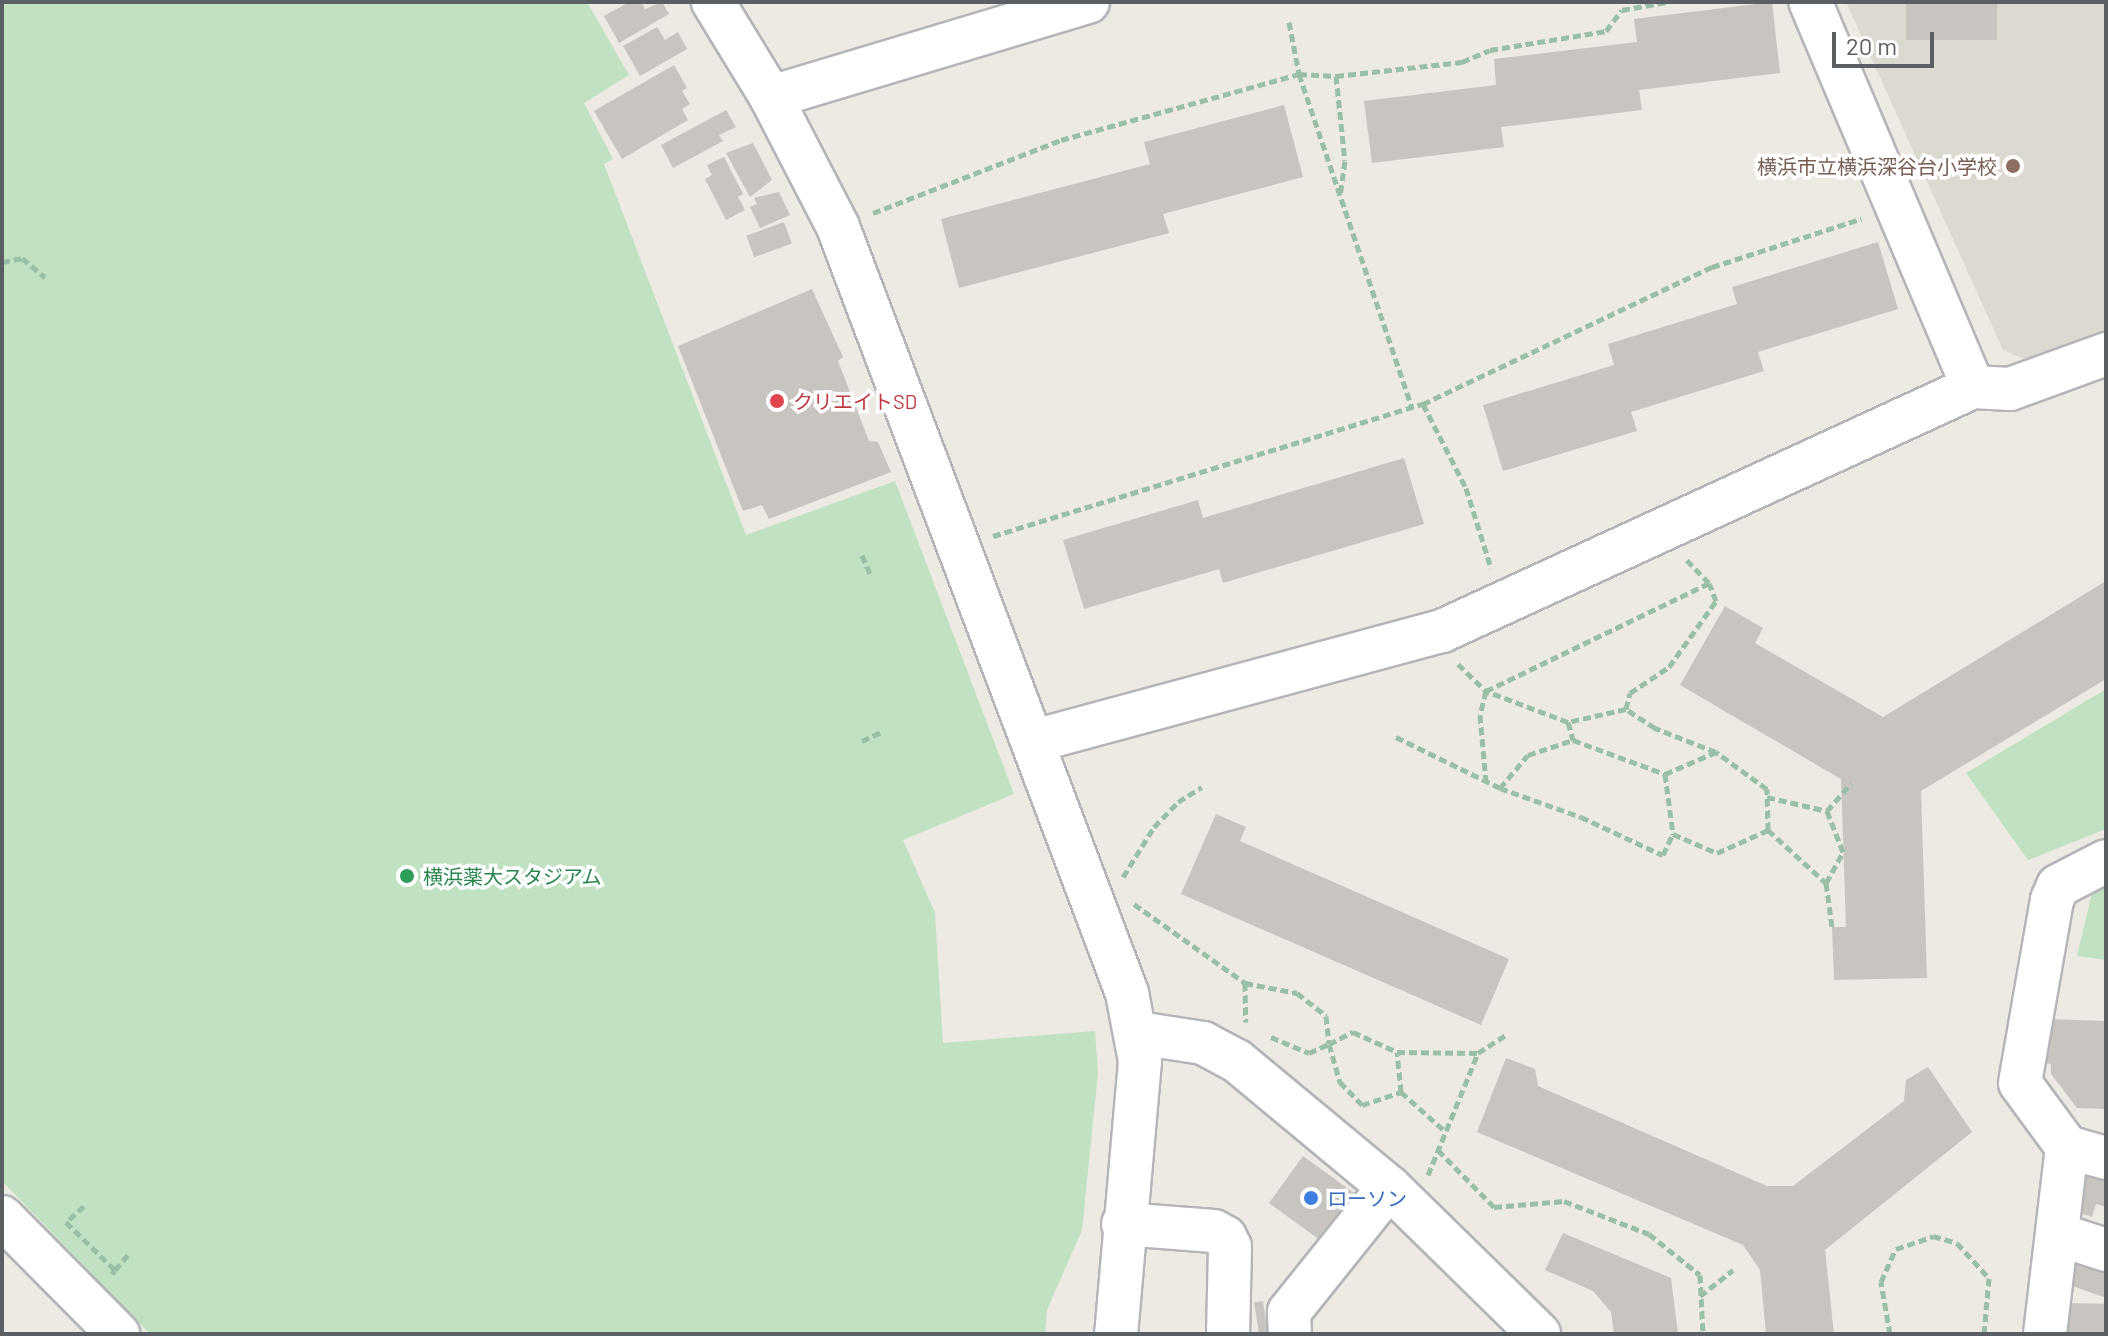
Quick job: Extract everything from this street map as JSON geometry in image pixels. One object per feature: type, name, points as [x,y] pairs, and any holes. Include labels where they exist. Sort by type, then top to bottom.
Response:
[{"type":"street","points":[[713,2],[771,97],[838,227],[1034,741],[1138,1033],[1116,1334]]},
{"type":"street","points":[[771,97],[1088,2]]},
{"type":"street","points":[[1810,2],[1973,387]]},
{"type":"street","points":[[1034,741],[1442,631],[1973,387],[2010,389],[2106,354]]},
{"type":"street","points":[[2045,1334],[2057,1234],[2087,1152],[2020,1083],[2052,900],[2058,886],[2106,861]]},
{"type":"street","points":[[1138,1033],[1203,1043],[1237,1061],[1402,1198],[1539,1334]]},
{"type":"street","points":[[1290,1334],[1289,1312],[1402,1198]]},
{"type":"street","points":[[2,1217],[118,1334]]},
{"type":"street","points":[[1123,1224],[1214,1231],[1225,1237],[1230,1247],[1228,1334]]},
{"type":"street","points":[[2057,1234],[2106,1250]]},
{"type":"path","points":[[838,227],[1061,140],[1299,74],[1336,76],[1462,62],[1490,50],[1606,31],[1622,10],[1666,2]]},
{"type":"path","points":[[1289,22],[1299,74],[1412,407]]},
{"type":"path","points":[[1336,76],[1345,161],[1340,197]]},
{"type":"path","points":[[958,546],[1423,404],[1712,267],[1897,207]]},
{"type":"path","points":[[2,262],[22,258],[45,277]]},
{"type":"path","points":[[1423,404],[1466,488],[1501,604]]},
{"type":"path","points":[[1626,709],[1630,693],[1669,667],[1716,601],[1709,583],[1659,531]]},
{"type":"path","points":[[862,555],[870,574]]},
{"type":"path","points":[[1486,691],[1709,583]]},
{"type":"path","points":[[1442,631],[1451,657],[1486,691],[1568,722],[1626,709],[1655,728],[1716,752],[1767,789],[1768,830],[1826,883]]},
{"type":"path","points":[[1486,691],[1480,715],[1486,782]]},
{"type":"path","points":[[1568,722],[1573,740]]},
{"type":"path","points":[[862,741],[881,732]]},
{"type":"path","points":[[1396,737],[1486,782],[1581,817],[1663,855],[1673,834],[1665,774]]},
{"type":"path","points":[[1500,788],[1528,755],[1573,740],[1665,774],[1716,752]]},
{"type":"path","points":[[1827,811],[1851,783]]},
{"type":"path","points":[[1126,888],[1121,880],[1154,827],[1178,802],[1202,787]]},
{"type":"path","points":[[1767,797],[1827,811]]},
{"type":"path","points":[[1827,811],[1843,852],[1826,883],[1832,927]]},
{"type":"path","points":[[1673,834],[1717,853],[1768,830]]},
{"type":"path","points":[[1131,897],[1135,905],[1245,983],[1297,993],[1326,1016],[1329,1044],[1340,1082],[1362,1105],[1401,1092]]},
{"type":"path","points":[[1245,983],[1246,1022],[1309,1053],[1353,1032],[1397,1052],[1478,1053],[1507,1034]]},
{"type":"path","points":[[1397,1052],[1401,1092],[1446,1132]]},
{"type":"path","points":[[1402,1198],[1438,1150],[1478,1053]]},
{"type":"path","points":[[1438,1150],[1494,1207],[1564,1201],[1649,1234],[1700,1275],[1703,1334]]},
{"type":"path","points":[[1890,1334],[1881,1282],[1896,1249],[1933,1236],[1957,1243],[1989,1278],[1984,1334]]},
{"type":"path","points":[[115,1270],[128,1255]]},
{"type":"path","points":[[1700,1296],[1733,1270]]},
{"type":"shaded area","name":"横浜市立横浜深谷台小学校","points":[[1846,2],[2106,2],[2106,331],[2024,359],[2003,350]]},
{"type":"green space","points":[[2,2],[587,2],[629,75],[584,103],[613,159],[604,164],[746,535],[895,481],[1014,794],[903,840],[935,913],[943,1043],[1095,1031],[1098,1073],[1082,1230],[1047,1310],[1045,1334],[150,1334],[2,1181]]},
{"type":"green space","points":[[2106,689],[2106,829],[2028,860],[1966,773]]},
{"type":"green space","points":[[2106,888],[2106,960],[2077,956],[2092,893]]},
{"type":"building","points":[[629,2],[641,2],[645,9],[662,2],[669,14],[619,43],[604,16]]},
{"type":"building","points":[[1772,2],[1780,73],[1639,90],[1642,110],[1501,127],[1504,147],[1372,163],[1364,101],[1496,85],[1494,59],[1637,42],[1634,19]]},
{"type":"building","points":[[1906,2],[1997,2],[1997,40],[1906,40]]},
{"type":"building","points":[[657,27],[665,40],[678,32],[687,49],[640,76],[623,46]]},
{"type":"building","points":[[674,65],[687,88],[682,91],[690,104],[682,109],[688,120],[622,159],[594,111]]},
{"type":"building","points":[[1284,105],[1303,177],[1163,214],[1169,233],[959,288],[941,219],[1150,164],[1144,142]]},
{"type":"building","points":[[726,110],[736,127],[719,135],[723,141],[673,168],[661,145]]},
{"type":"building","points":[[753,143],[772,180],[750,197],[726,153]]},
{"type":"building","points":[[724,157],[743,194],[738,197],[745,210],[726,220],[705,179],[712,175],[707,165]]},
{"type":"building","points":[[779,192],[790,215],[760,228],[750,207],[757,204],[754,198]]},
{"type":"building","points":[[784,222],[792,244],[754,257],[746,236]]},
{"type":"building","points":[[1878,242],[1898,309],[1758,352],[1764,371],[1631,412],[1637,431],[1503,471],[1483,405],[1614,365],[1608,344],[1737,304],[1732,287]]},
{"type":"building","name":"クリエイトSD","points":[[812,289],[843,357],[838,361],[869,441],[878,442],[891,472],[769,519],[762,505],[743,511],[678,346]]},
{"type":"building","points":[[1404,458],[1424,524],[1223,583],[1219,569],[1084,609],[1063,540],[1198,500],[1203,518]]},
{"type":"building","points":[[2106,581],[2106,679],[1921,791],[1927,978],[1834,980],[1832,927],[1846,927],[1841,779],[1680,685],[1725,606],[1763,628],[1755,643],[1883,717]]},
{"type":"building","points":[[1216,814],[1246,827],[1240,841],[1509,959],[1481,1025],[1181,894]]},
{"type":"building","points":[[2047,1019],[2106,1021],[2106,1109],[2077,1108],[2051,1074],[2051,1064],[2043,1063]]},
{"type":"building","points":[[1506,1058],[1535,1069],[1538,1086],[1767,1186],[1793,1186],[1904,1101],[1906,1080],[1928,1067],[1972,1132],[1825,1250],[1834,1334],[1766,1334],[1760,1270],[1743,1245],[1477,1132]]},
{"type":"building","name":"ローソン","points":[[1303,1156],[1356,1195],[1322,1242],[1269,1203]]},
{"type":"building","points":[[2090,1166],[2106,1172],[2106,1207],[2096,1204],[2092,1217],[2074,1211]]},
{"type":"building","points":[[1563,1233],[1671,1278],[1678,1334],[1614,1334],[1611,1312],[1593,1291],[1545,1270]]},
{"type":"building","points":[[2078,1257],[2106,1267],[2106,1298],[2067,1284]]},
{"type":"building","points":[[1263,1301],[1268,1334],[1259,1334],[1254,1302]]},
{"type":"building","points":[[2065,1303],[2106,1304],[2105,1334],[2064,1334]]},
{"type":"place","name":"横浜市立横浜深谷台小学校","points":[[2013,166]]},
{"type":"place","name":"クリエイトSD","points":[[777,401]]},
{"type":"place","name":"横浜薬大スタジアム","points":[[407,876]]},
{"type":"place","name":"ローソン","points":[[1311,1198]]}]
